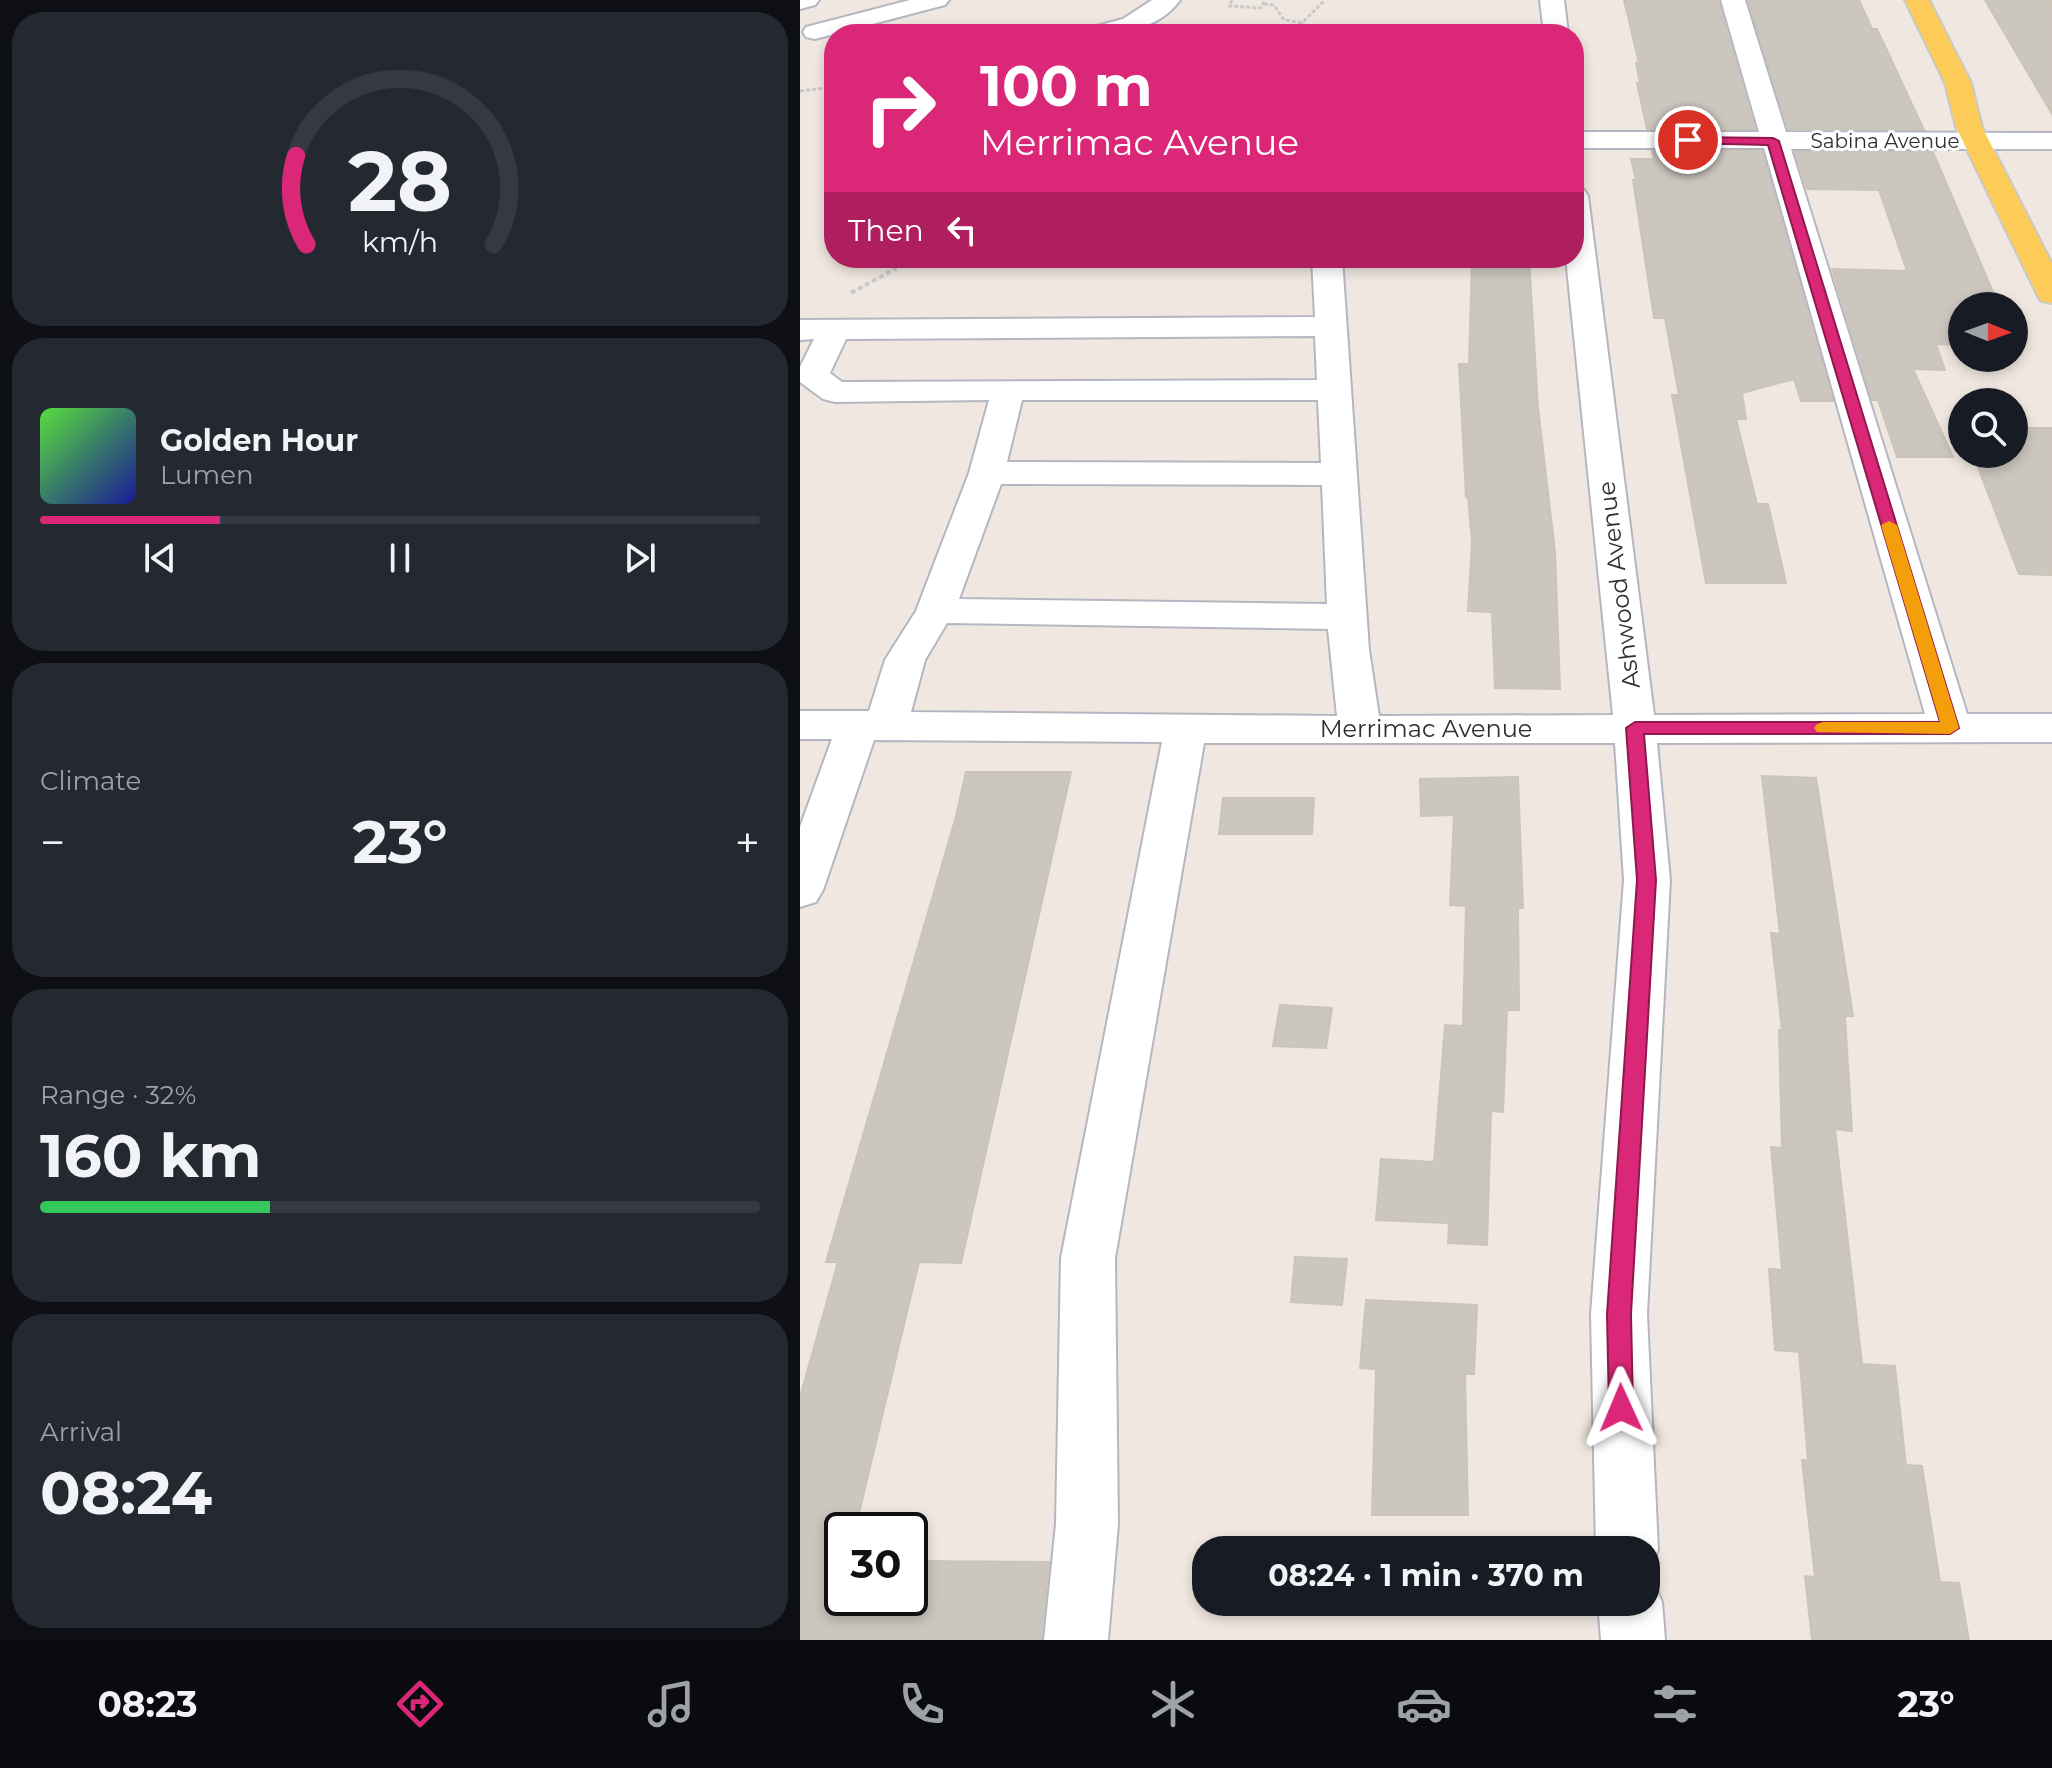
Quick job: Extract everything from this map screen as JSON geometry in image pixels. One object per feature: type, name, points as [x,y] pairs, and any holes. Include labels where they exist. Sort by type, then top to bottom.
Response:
[{"type":"main road","points":[[1917,0],[1958,83],[1969,127],[2052,294]]},
{"type":"street","points":[[809,18],[937,0]]},
{"type":"street","points":[[1132,24],[1168,0]]},
{"type":"street","points":[[1552,0],[1555,24]]},
{"type":"street","points":[[1733,0],[1950,728]]},
{"type":"street","name":"Sabina Avenue","points":[[1584,140],[2052,141]]},
{"type":"street","points":[[1327,268],[1347,617],[1360,730]]},
{"type":"street","name":"Ashwood Avenue","points":[[1582,268],[1635,728],[1647,880],[1619,1314],[1627,1536]]},
{"type":"street","points":[[840,315],[812,376],[835,392],[1334,390]]},
{"type":"street","points":[[800,330],[840,315],[1330,326]]},
{"type":"street","points":[[800,890],[872,725],[905,660],[935,611],[987,473],[1008,390]]},
{"type":"street","points":[[987,473],[1339,474]]},
{"type":"street","points":[[935,611],[1347,617]]},
{"type":"street","name":"Merrimac Avenue","points":[[800,725],[1360,730],[2052,728]]},
{"type":"street","points":[[1076,1640],[1087,1524],[1088,1258],[1186,728]]},
{"type":"street","points":[[1631,1616],[1633,1640]]},
{"type":"path","points":[[1232,0],[1229,6],[1261,8],[1264,2],[1274,5],[1284,20],[1304,23],[1325,0]]},
{"type":"path","points":[[800,91],[824,88]]},
{"type":"path","points":[[840,315],[853,291],[882,280],[896,268]]},
{"type":"building","points":[[1624,0],[1718,0],[1755,129],[1647,129],[1637,83],[1640,83],[1636,63],[1639,63]]},
{"type":"building","points":[[1748,0],[1859,0],[1872,29],[1877,29],[1924,130],[1788,129]]},
{"type":"building","points":[[1985,0],[2052,0],[2052,114]]},
{"type":"building","points":[[1652,151],[1762,151],[1833,401],[1801,401],[1794,379],[1742,393],[1746,419],[1736,419],[1757,504],[1768,504],[1786,583],[1706,583],[1672,395],[1679,395],[1665,318],[1654,318],[1633,180],[1636,180],[1631,159],[1654,159]]},
{"type":"building","points":[[1795,152],[1933,152],[1993,292],[1948,292],[1948,344],[1936,344],[1945,370],[1913,369],[1948,446],[1948,457],[1897,457],[1878,400],[1872,400],[1832,269],[1907,271],[1879,190],[1807,189]]},
{"type":"building","points":[[1472,268],[1530,268],[1538,407],[1555,552],[1560,689],[1495,688],[1492,612],[1468,611],[1472,542],[1466,497],[1459,364],[1469,364]]},
{"type":"building","points":[[2028,428],[2052,428],[2052,575],[2019,574],[1978,468],[2028,468]]},
{"type":"building","points":[[966,772],[1071,772],[961,1263],[919,1262],[859,1512],[824,1512],[824,1616],[928,1616],[928,1561],[1049,1562],[1041,1640],[800,1640],[800,1397],[838,1262],[826,1262],[955,820]]},
{"type":"building","points":[[1762,776],[1816,778],[1853,1016],[1845,1016],[1852,1131],[1835,1129],[1862,1364],[1895,1366],[1906,1465],[1922,1466],[1940,1582],[1959,1583],[1969,1640],[1812,1640],[1805,1576],[1815,1577],[1802,1460],[1808,1461],[1799,1352],[1775,1350],[1769,1269],[1782,1270],[1771,1147],[1782,1148],[1779,1030],[1782,1030],[1771,933],[1780,934]]},
{"type":"building","points":[[1518,777],[1523,908],[1518,908],[1519,1010],[1507,1010],[1503,1112],[1491,1111],[1487,1245],[1448,1243],[1449,1223],[1376,1220],[1381,1159],[1434,1162],[1445,1025],[1463,1026],[1466,906],[1450,905],[1454,815],[1421,816],[1420,779]]},
{"type":"building","points":[[1223,798],[1314,798],[1312,834],[1219,834]]},
{"type":"building","points":[[1280,1005],[1332,1008],[1326,1048],[1273,1046]]},
{"type":"building","points":[[1295,1257],[1347,1259],[1342,1305],[1291,1302]]},
{"type":"building","points":[[1366,1300],[1477,1305],[1474,1374],[1465,1374],[1468,1515],[1372,1515],[1376,1369],[1360,1368]]},
{"type":"slow traffic","points":[[1823,728],[1950,728],[1889,525]]},
{"type":"route","points":[[1621,1408],[1619,1314],[1647,880],[1635,728],[1950,728],[1773,141],[1688,140]]}]
